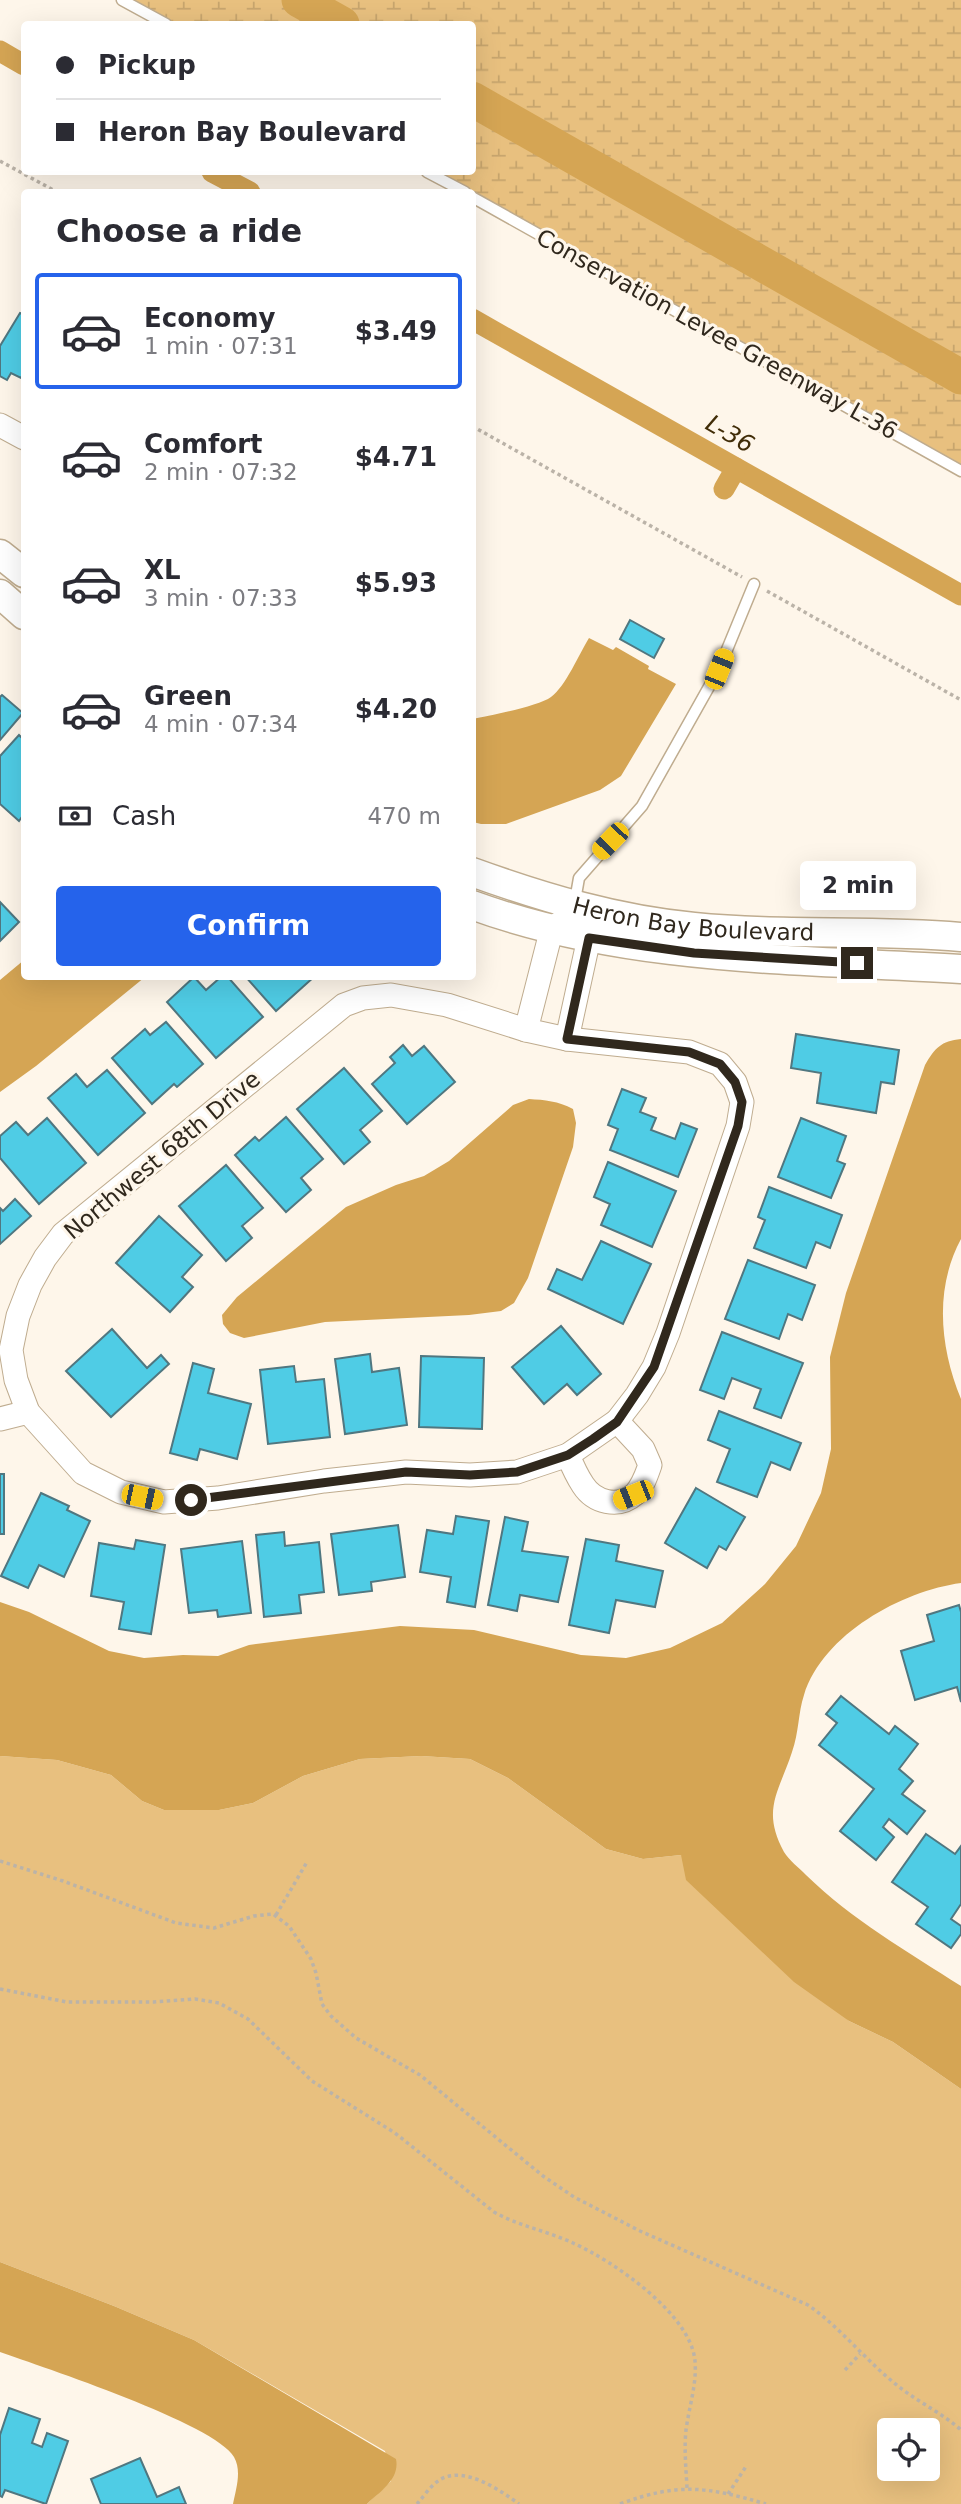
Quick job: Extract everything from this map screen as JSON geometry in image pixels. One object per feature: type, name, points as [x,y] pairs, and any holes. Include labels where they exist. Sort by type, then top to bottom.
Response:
[{"type":"street","points":[[0,425],[21,436]]},
{"type":"street","points":[[0,554],[21,571]]},
{"type":"street","points":[[0,594],[21,612]]},
{"type":"street","name":"Heron Bay Boulevard","points":[[476,873],[582,909],[694,927],[908,932],[961,937]]},
{"type":"street","name":"Heron Bay Boulevard","points":[[476,906],[589,938],[706,954],[961,969]]},
{"type":"street","points":[[0,1419],[28,1412],[83,1473],[121,1492],[164,1502],[218,1498],[324,1481],[406,1472],[470,1475],[517,1472],[568,1455],[593,1439],[617,1422],[654,1367],[738,1126],[742,1102],[735,1082],[720,1064],[689,1052],[567,1039],[526,1030],[552,928],[582,909],[589,938],[567,1039]]},
{"type":"street","name":"Northwest 68th Drive","points":[[28,1412],[6,1352],[30,1285],[45,1258],[64,1234],[344,1005],[363,998],[391,995],[447,1005],[526,1030]]},
{"type":"street","points":[[568,1455],[583,1486],[597,1499],[614,1503],[633,1495],[644,1482],[650,1465],[643,1448],[617,1422]]},
{"type":"lane","points":[[122,0],[160,21]]},
{"type":"lane","points":[[434,175],[459,189]]},
{"type":"lane","name":"Conservation Levee Greenway L-36","points":[[476,199],[961,471]]},
{"type":"lane","points":[[582,909],[576,895],[579,878],[642,806],[719,669],[754,584]]},
{"type":"path","points":[[0,161],[21,172]]},
{"type":"path","points":[[26,175],[51,189]]},
{"type":"path","points":[[476,428],[961,700]]},
{"type":"path","points":[[0,1861],[176,1923],[214,1927],[268,1913],[276,1915],[289,1926],[311,1959],[326,2011],[356,2038],[420,2075],[543,2176],[574,2197],[742,2278],[797,2299],[821,2315],[897,2386],[961,2430]]},
{"type":"path","points":[[276,1915],[307,1862]]},
{"type":"path","points":[[0,1989],[67,2002],[164,2002],[195,1999],[219,2003],[248,2019],[312,2081],[395,2133],[494,2212],[506,2219],[575,2244],[623,2271],[682,2327],[693,2349],[695,2377],[685,2453],[687,2488]]},
{"type":"path","points":[[845,2370],[860,2354]]},
{"type":"path","points":[[728,2494],[747,2465]]},
{"type":"path","points":[[417,2504],[443,2478],[460,2476],[474,2479],[519,2504]]},
{"type":"path","points":[[620,2504],[673,2489],[687,2488],[702,2488],[766,2504]]},
{"type":"green space","points":[[122,0],[961,0],[961,471],[476,199],[476,189],[457,189],[432,175],[476,175],[476,21],[160,21]]},
{"type":"green space","points":[[0,1756],[57,1760],[111,1775],[142,1801],[164,1810],[219,1810],[253,1803],[303,1776],[360,1759],[421,1756],[470,1759],[508,1778],[606,1849],[643,1859],[681,1855],[849,2021],[893,2042],[961,2089],[961,2504],[367,2504],[391,2481],[385,2451],[194,2340],[0,2262]]},
{"type":"shaded area","points":[[589,638],[613,650],[616,647],[676,684],[621,776],[600,790],[506,824],[476,823],[476,718],[545,700],[557,692]]},
{"type":"shaded area","points":[[21,962],[21,980],[141,980],[0,1092],[0,980]]},
{"type":"shaded area","points":[[961,1039],[961,1239],[947,1278],[943,1319],[948,1360],[961,1399],[961,1583],[914,1595],[890,1606],[846,1635],[828,1653],[814,1673],[804,1695],[794,1745],[774,1801],[773,1812],[777,1837],[784,1852],[823,1891],[901,1948],[961,1986],[961,2089],[893,2042],[849,2021],[794,1982],[686,1880],[681,1855],[643,1859],[606,1849],[508,1778],[470,1759],[421,1756],[360,1759],[303,1776],[253,1803],[219,1810],[164,1810],[142,1801],[111,1775],[57,1760],[0,1756],[0,1602],[29,1612],[109,1651],[144,1658],[218,1656],[249,1645],[400,1626],[474,1630],[581,1655],[626,1658],[670,1648],[722,1623],[765,1584],[796,1546],[821,1493],[831,1449],[830,1357],[846,1293],[925,1065],[939,1046]]},
{"type":"shaded area","points":[[529,1099],[546,1100],[573,1109],[576,1123],[573,1147],[528,1278],[514,1303],[501,1311],[325,1322],[244,1338],[230,1333],[223,1324],[222,1315],[237,1297],[346,1207],[424,1176],[449,1161],[513,1105]]},
{"type":"shaded area","points":[[0,2262],[194,2340],[396,2459],[392,2479],[367,2504],[233,2504],[238,2468],[234,2457],[220,2444],[163,2413],[0,2352]]},
{"type":"building","points":[[21,314],[21,378],[11,373],[7,380],[0,376],[0,346]]},
{"type":"building","points":[[630,620],[664,639],[654,658],[620,639]]},
{"type":"building","points":[[2,695],[21,711],[21,715],[0,740]]},
{"type":"building","points":[[19,735],[21,737],[19,821],[0,804],[0,756]]},
{"type":"building","points":[[0,902],[19,922],[0,941]]},
{"type":"building","points":[[191,980],[197,980],[206,990],[217,980],[231,980],[263,1017],[216,1058],[167,1002]]},
{"type":"building","points":[[249,980],[311,980],[276,1011]]},
{"type":"building","points":[[166,1022],[203,1064],[177,1087],[174,1084],[152,1104],[112,1058],[145,1029],[150,1035]]},
{"type":"building","points":[[796,1034],[899,1050],[894,1084],[881,1082],[876,1113],[817,1103],[821,1073],[791,1068]]},
{"type":"building","points":[[403,1045],[412,1056],[424,1046],[455,1082],[407,1124],[372,1084],[395,1063],[390,1057]]},
{"type":"building","points":[[344,1068],[382,1111],[360,1130],[370,1142],[344,1164],[297,1109]]},
{"type":"building","points":[[107,1070],[145,1113],[98,1155],[48,1098],[76,1074],[87,1087]]},
{"type":"building","points":[[622,1089],[646,1098],[640,1112],[656,1118],[651,1130],[675,1139],[681,1123],[697,1129],[678,1177],[610,1150],[618,1129],[608,1125]]},
{"type":"building","points":[[286,1117],[323,1159],[301,1178],[311,1190],[286,1212],[235,1155],[255,1137],[259,1141]]},
{"type":"building","points":[[47,1118],[86,1163],[39,1204],[0,1158],[0,1136],[16,1122],[28,1135]]},
{"type":"building","points":[[801,1118],[846,1136],[837,1161],[845,1164],[831,1198],[778,1177]]},
{"type":"building","points":[[608,1162],[676,1191],[652,1247],[601,1225],[610,1204],[594,1197]]},
{"type":"building","points":[[226,1165],[263,1208],[242,1226],[252,1238],[226,1261],[179,1206]]},
{"type":"building","points":[[769,1187],[842,1215],[830,1248],[816,1242],[806,1268],[754,1248],[765,1220],[758,1217]]},
{"type":"building","points":[[15,1199],[31,1216],[0,1244],[0,1208],[3,1211]]},
{"type":"building","points":[[159,1216],[202,1255],[182,1277],[193,1287],[170,1312],[116,1263]]},
{"type":"building","points":[[601,1241],[651,1264],[623,1324],[548,1289],[557,1269],[582,1280]]},
{"type":"building","points":[[748,1260],[815,1285],[802,1320],[788,1314],[779,1339],[725,1319]]},
{"type":"building","points":[[561,1326],[601,1374],[577,1395],[567,1384],[544,1404],[512,1367]]},
{"type":"building","points":[[112,1329],[147,1368],[161,1355],[169,1364],[111,1417],[66,1371]]},
{"type":"building","points":[[722,1332],[803,1363],[781,1418],[754,1408],[761,1389],[732,1378],[724,1399],[700,1390]]},
{"type":"building","points":[[370,1354],[372,1372],[399,1368],[407,1425],[345,1434],[335,1359]]},
{"type":"building","points":[[421,1356],[484,1358],[482,1429],[419,1427]]},
{"type":"building","points":[[193,1363],[214,1369],[208,1393],[251,1404],[237,1459],[200,1449],[197,1460],[170,1453]]},
{"type":"building","points":[[294,1366],[296,1382],[324,1379],[330,1437],[268,1444],[260,1370]]},
{"type":"building","points":[[719,1411],[801,1443],[790,1470],[771,1462],[757,1497],[717,1482],[730,1449],[708,1440]]},
{"type":"building","points":[[0,1474],[4,1474],[4,1534],[0,1534]]},
{"type":"building","points":[[696,1488],[745,1517],[726,1550],[719,1546],[707,1568],[665,1543]]},
{"type":"building","points":[[41,1493],[69,1506],[67,1510],[90,1521],[64,1577],[39,1565],[28,1588],[1,1576]]},
{"type":"building","points":[[456,1516],[489,1521],[475,1607],[447,1602],[451,1577],[420,1572],[427,1530],[453,1534]]},
{"type":"building","points":[[505,1517],[528,1522],[522,1551],[568,1557],[558,1602],[520,1595],[517,1611],[488,1605]]},
{"type":"building","points":[[398,1525],[405,1577],[371,1582],[372,1591],[339,1595],[331,1534]]},
{"type":"building","points":[[284,1532],[285,1546],[319,1542],[324,1592],[299,1595],[301,1613],[264,1617],[256,1535]]},
{"type":"building","points":[[586,1539],[619,1545],[616,1561],[663,1571],[655,1607],[616,1600],[609,1633],[569,1625]]},
{"type":"building","points":[[136,1540],[165,1545],[151,1634],[119,1629],[124,1602],[91,1596],[99,1543],[134,1549]]},
{"type":"building","points":[[242,1541],[251,1613],[218,1617],[217,1610],[189,1613],[181,1549]]},
{"type":"building","points":[[959,1605],[961,1702],[957,1687],[915,1700],[901,1651],[934,1641],[927,1615]]},
{"type":"building","points":[[841,1696],[889,1734],[895,1726],[918,1744],[899,1769],[913,1781],[902,1794],[925,1811],[907,1834],[889,1819],[883,1827],[894,1837],[876,1860],[840,1831],[874,1789],[819,1745],[837,1723],[826,1714]]},
{"type":"building","points":[[926,1834],[955,1854],[961,1846],[961,1904],[951,1919],[961,1926],[961,1934],[951,1948],[916,1924],[928,1907],[892,1882]]},
{"type":"building","points":[[9,2408],[40,2419],[32,2443],[42,2447],[47,2433],[68,2441],[46,2504],[5,2490],[2,2497],[0,2496],[0,2435]]},
{"type":"building","points":[[140,2458],[157,2497],[179,2487],[186,2504],[101,2504],[91,2479]]},
{"type":"waterway","points":[[299,0],[337,21]]},
{"type":"waterway","name":"L-36","points":[[0,51],[21,63]]},
{"type":"waterway","points":[[476,101],[961,377]]},
{"type":"waterway","name":"L-36","points":[[218,175],[244,189]]},
{"type":"waterway","name":"L-36","points":[[476,321],[961,595]]},
{"type":"waterway","points":[[724,489],[736,468]]},
{"type":"route","points":[[191,1500],[406,1472],[470,1475],[517,1472],[568,1455],[617,1422],[654,1367],[668,1333],[738,1126],[742,1102],[735,1082],[720,1064],[689,1052],[567,1039],[589,938],[694,953],[857,963]]}]
